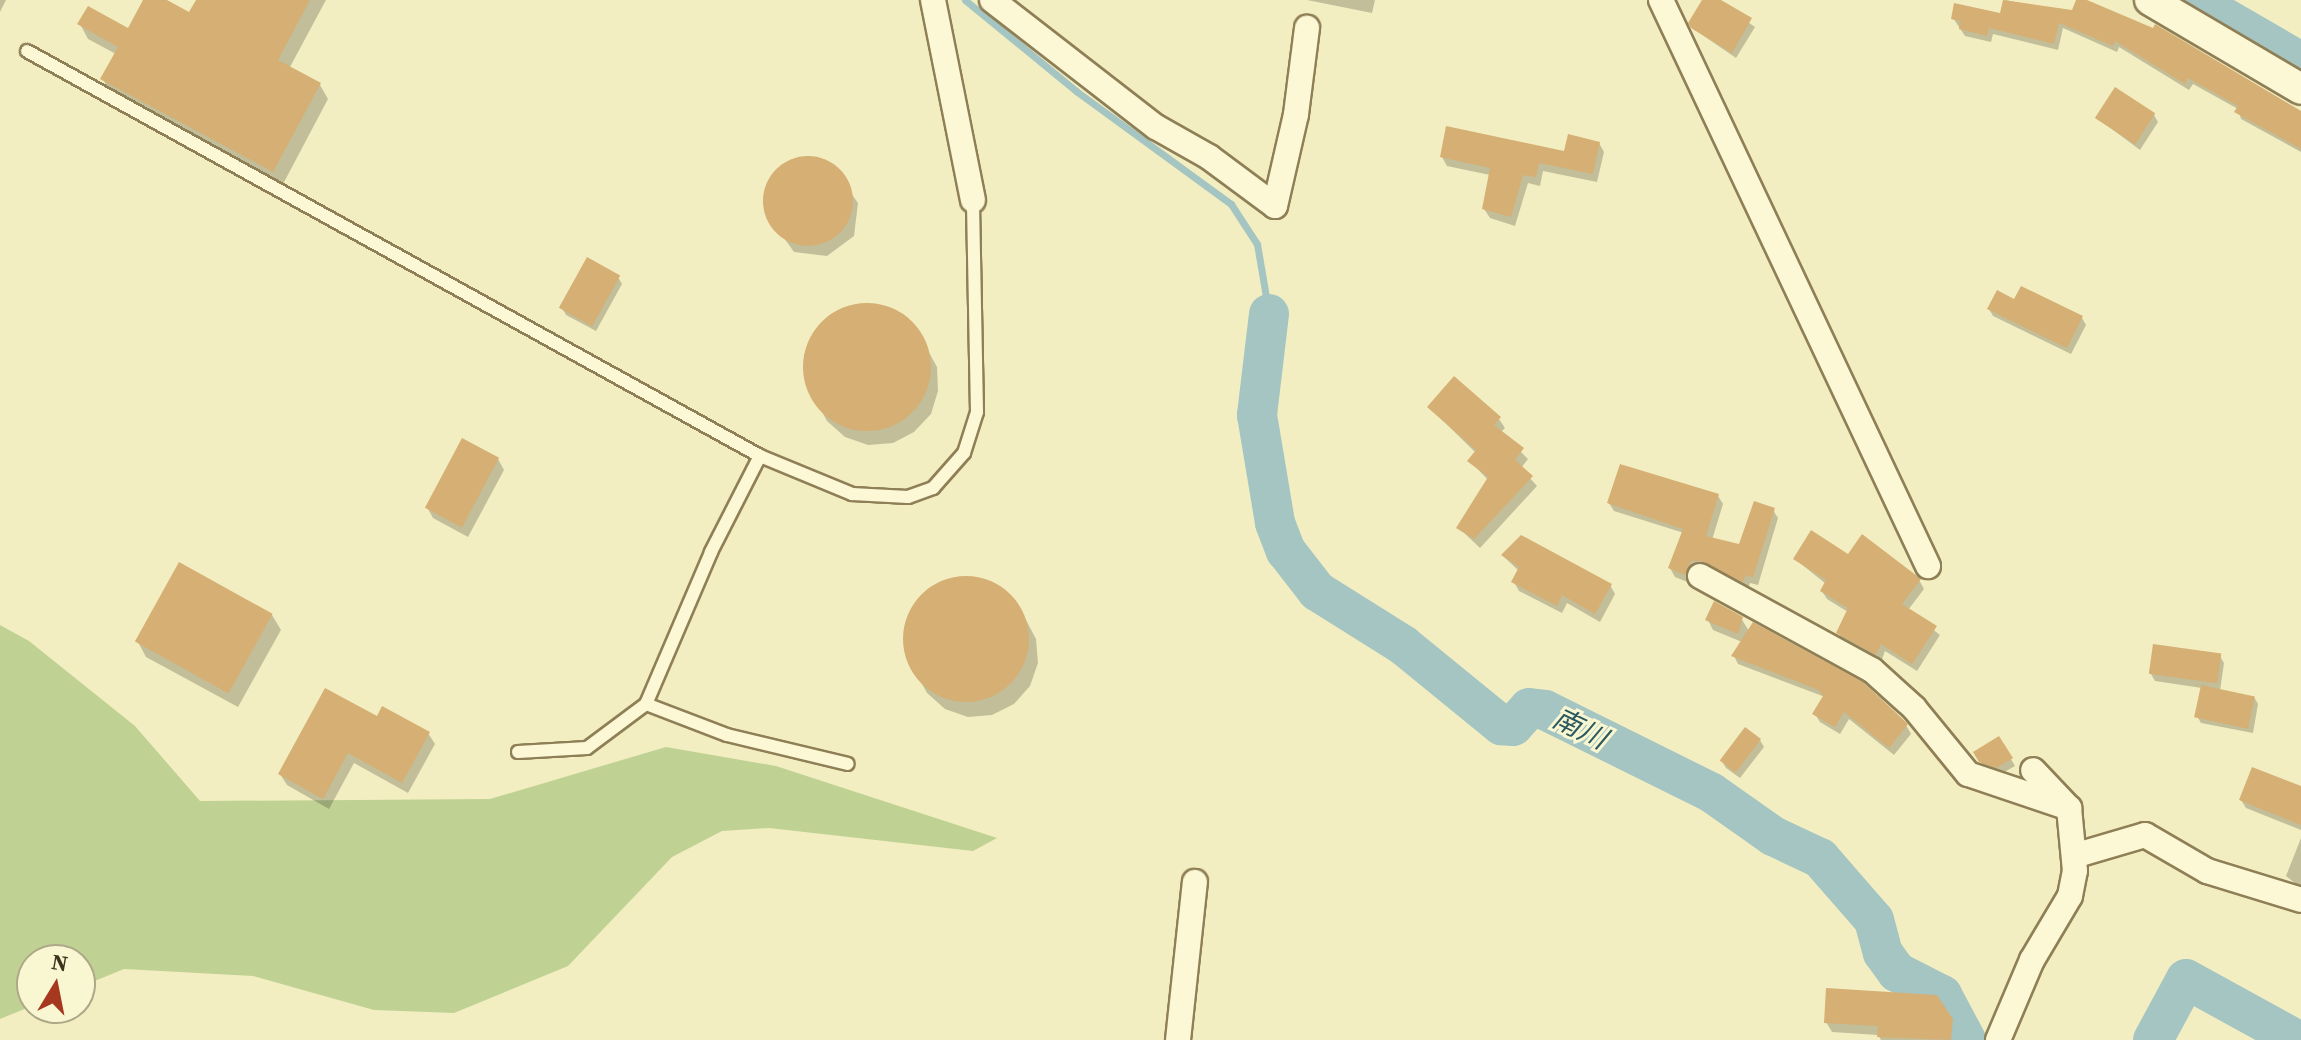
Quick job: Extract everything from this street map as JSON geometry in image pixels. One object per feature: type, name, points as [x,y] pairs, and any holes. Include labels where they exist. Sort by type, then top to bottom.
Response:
[{"type":"street","points":[[933,0],[973,200]]},
{"type":"street","points":[[992,0],[1156,127],[1209,157],[1275,206],[1296,114],[1307,28]]},
{"type":"street","points":[[1661,0],[1928,566]]},
{"type":"street","points":[[2150,0],[2301,89]]},
{"type":"street","points":[[1700,576],[1872,670],[1914,708],[1968,774],[2069,808]]},
{"type":"street","points":[[1998,1040],[2032,960],[2070,896],[2077,855],[2069,808],[2033,770]]},
{"type":"street","points":[[2077,855],[2145,835],[2207,871],[2301,900]]},
{"type":"street","points":[[1178,1040],[1195,882]]},
{"type":"lane","points":[[27,51],[760,456],[852,494],[884,497],[921,492],[951,473],[964,453],[977,412],[973,200]]},
{"type":"lane","points":[[518,752],[587,748],[646,704],[711,552],[760,456]]},
{"type":"lane","points":[[646,704],[727,735],[848,764]]},
{"type":"green space","points":[[0,625],[29,641],[135,726],[200,801],[490,799],[666,747],[776,766],[997,838],[973,851],[769,828],[722,831],[672,857],[568,966],[454,1013],[374,1010],[253,976],[124,969],[96,980],[96,944],[16,944],[16,1012],[0,1019]]},
{"type":"building","points":[[143,0],[167,0],[189,12],[196,0],[310,0],[278,60],[321,83],[273,172],[100,79],[118,47],[77,24],[88,6],[128,28]]},
{"type":"building","points":[[1702,0],[1721,0],[1752,18],[1732,53],[1691,28],[1688,23]]},
{"type":"building","points":[[2003,0],[2072,10],[2076,0],[2087,0],[2153,28],[2155,24],[2301,111],[2301,149],[2234,112],[2238,106],[2188,78],[2185,84],[2115,41],[2113,46],[2059,23],[2054,44],[1989,28],[1987,36],[1959,29],[1960,21],[1951,19],[1954,3],[2000,13]]},
{"type":"building","points":[[2115,87],[2155,113],[2135,144],[2095,118]]},
{"type":"building","points":[[1446,126],[1564,151],[1568,134],[1600,142],[1593,174],[1539,163],[1536,177],[1523,175],[1511,217],[1482,209],[1490,168],[1440,157]]},
{"type":"building","points":[[808,156],[825,159],[840,169],[850,184],[853,201],[850,218],[840,233],[825,243],[808,246],[791,243],[776,233],[766,218],[763,201],[766,184],[776,169],[791,159]]},
{"type":"building","points":[[587,257],[620,275],[592,326],[559,308]]},
{"type":"building","points":[[2021,286],[2083,316],[2067,348],[1987,309],[1997,290],[2014,299]]},
{"type":"building","points":[[867,303],[891,308],[912,322],[926,343],[931,367],[926,391],[912,412],[891,426],[867,431],[843,426],[822,412],[808,391],[803,367],[808,343],[822,322],[843,308]]},
{"type":"building","points":[[1454,376],[1501,417],[1494,425],[1524,448],[1515,460],[1533,476],[1474,539],[1456,528],[1488,477],[1467,461],[1476,450],[1427,407]]},
{"type":"building","points":[[462,438],[499,458],[462,527],[425,508]]},
{"type":"building","points":[[1620,464],[1719,494],[1706,536],[1739,544],[1754,501],[1775,508],[1753,577],[1746,575],[1743,582],[1700,561],[1691,561],[1685,575],[1668,568],[1683,529],[1607,503]]},
{"type":"building","points":[[1811,530],[1848,554],[1862,534],[1921,579],[1902,604],[1937,626],[1912,664],[1881,644],[1876,655],[1836,633],[1848,608],[1820,591],[1826,580],[1793,559]]},
{"type":"building","points":[[1521,535],[1612,584],[1595,614],[1562,595],[1557,606],[1511,582],[1519,567],[1501,555]]},
{"type":"building","points":[[179,562],[273,614],[228,693],[135,642]]},
{"type":"building","points":[[966,576],[990,580],[1011,594],[1025,615],[1029,639],[1025,663],[1011,684],[990,698],[966,702],[942,698],[921,684],[907,663],[903,639],[907,615],[921,594],[942,580]]},
{"type":"building","points":[[1714,601],[1743,617],[1738,634],[1705,620]]},
{"type":"building","points":[[1753,622],[1863,682],[1908,724],[1889,748],[1844,712],[1835,727],[1812,714],[1823,696],[1819,690],[1731,656]]},
{"type":"building","points":[[2153,644],[2221,654],[2217,683],[2149,674]]},
{"type":"building","points":[[2201,685],[2255,696],[2248,729],[2194,717]]},
{"type":"building","points":[[325,688],[377,716],[382,706],[430,732],[402,783],[348,753],[323,799],[278,774]]},
{"type":"building","points":[[1745,727],[1761,739],[1736,773],[1720,761]]},
{"type":"building","points":[[1999,736],[2013,758],[1996,768],[1979,762],[1973,752]]},
{"type":"building","points":[[2252,767],[2301,786],[2301,825],[2239,800]]},
{"type":"building","points":[[1826,988],[1937,995],[1953,1019],[1951,1040],[1877,1037],[1878,1026],[1824,1023]]},
{"type":"waterway","points":[[965,0],[1076,91],[1231,204],[1257,244],[1269,314]]},
{"type":"waterway","points":[[2194,0],[2301,62]]},
{"type":"waterway","name":"南川","points":[[1269,314],[1257,415],[1275,523],[1286,551],[1317,591],[1403,645],[1501,725],[1513,726],[1529,708],[1545,710],[1712,793],[1773,836],[1820,858],[1874,920],[1883,953],[1897,972],[1942,995],[1966,1040]]},
{"type":"waterway","name":"南川","points":[[2153,1040],[2186,979],[2297,1040]]}]
